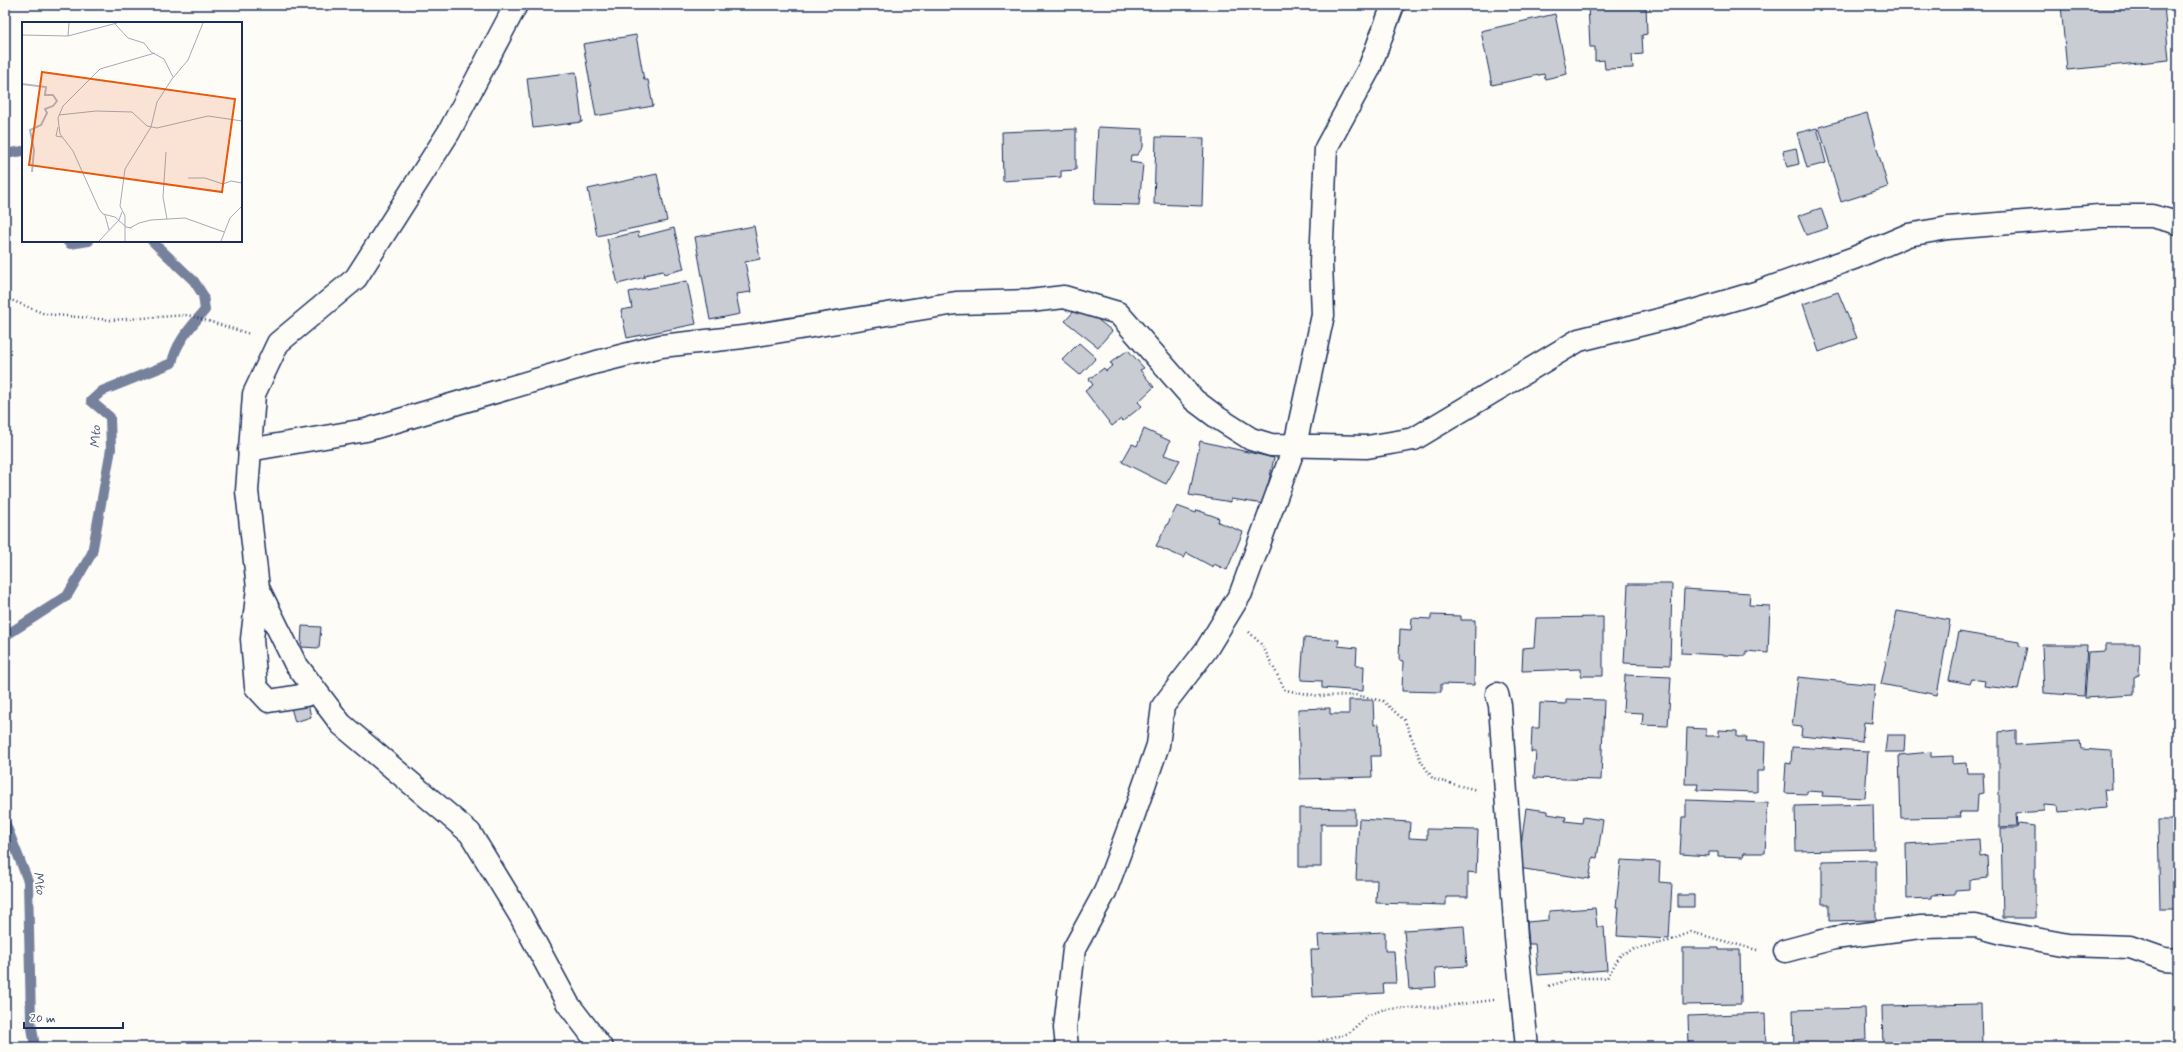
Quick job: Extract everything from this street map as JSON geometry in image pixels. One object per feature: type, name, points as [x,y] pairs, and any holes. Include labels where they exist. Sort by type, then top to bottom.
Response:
[{"type":"street","points":[[315,690],[306,695],[269,701],[256,687],[252,639],[258,588],[247,491],[254,394],[278,343],[356,278],[448,132],[516,5]]},
{"type":"street","points":[[1067,1047],[1065,1028],[1074,949],[1105,892],[1130,824],[1158,745],[1163,706],[1206,650],[1241,593],[1295,445],[1323,315],[1321,262],[1326,148],[1369,69],[1393,5]]},
{"type":"street","points":[[250,450],[366,430],[597,362],[661,346],[743,337],[956,303],[1030,301],[1064,298],[1118,313],[1194,400],[1224,423],[1251,439],[1271,445],[1367,447],[1414,439],[1579,340],[1684,314],[1755,293],[1854,258],[1908,235],[1948,228],[2100,216],[2152,216],[2178,223]]},
{"type":"street","points":[[258,588],[295,663],[340,724],[470,833],[520,915],[568,1004],[601,1047]]},
{"type":"street","points":[[1497,694],[1500,705],[1516,938],[1526,1047]]},
{"type":"street","points":[[1785,951],[1834,938],[1921,927],[1976,926],[2002,933],[2068,945],[2130,947],[2164,959],[2178,960]]},
{"type":"path","points":[[5,299],[45,314],[111,320],[188,315],[278,343]]},
{"type":"path","points":[[1227,616],[1244,626],[1262,645],[1285,690],[1319,696],[1355,695],[1382,701],[1405,721],[1421,761],[1433,779],[1507,799]]},
{"type":"building","points":[[1588,5],[1646,5],[1647,34],[1642,35],[1643,54],[1632,55],[1633,68],[1605,69],[1604,60],[1595,61],[1595,47],[1590,47]]},
{"type":"building","points":[[2061,5],[2164,5],[2169,60],[2067,70]]},
{"type":"building","points":[[1555,14],[1567,74],[1545,79],[1544,74],[1492,85],[1481,31]]},
{"type":"building","points":[[636,35],[644,80],[648,80],[653,106],[596,116],[583,44]]},
{"type":"building","points":[[576,72],[582,122],[533,128],[527,78]]},
{"type":"building","points":[[1867,113],[1888,187],[1841,202],[1819,127]]},
{"type":"building","points":[[1098,127],[1143,129],[1143,147],[1137,155],[1131,155],[1130,162],[1143,164],[1139,205],[1094,204]]},
{"type":"building","points":[[1817,128],[1826,163],[1807,168],[1797,133]]},
{"type":"building","points":[[1076,129],[1076,170],[1061,171],[1061,177],[1003,181],[1002,132]]},
{"type":"building","points":[[1156,137],[1204,138],[1202,206],[1154,204]]},
{"type":"building","points":[[1796,148],[1799,164],[1787,167],[1783,151]]},
{"type":"building","points":[[657,174],[667,221],[597,236],[588,189]]},
{"type":"building","points":[[1821,208],[1828,228],[1806,235],[1798,216]]},
{"type":"building","points":[[754,226],[760,259],[745,262],[751,292],[736,294],[740,314],[710,320],[695,237]]},
{"type":"building","points":[[674,228],[684,269],[664,274],[663,271],[644,275],[645,277],[618,284],[607,239],[638,232],[639,237]]},
{"type":"building","points":[[687,281],[696,324],[627,338],[621,310],[632,308],[629,292]]},
{"type":"building","points":[[1838,292],[1857,338],[1819,352],[1803,304]]},
{"type":"building","points":[[1080,305],[1112,331],[1098,347],[1065,321]]},
{"type":"building","points":[[1079,343],[1096,358],[1080,375],[1062,360]]},
{"type":"building","points":[[1128,350],[1144,368],[1140,370],[1154,387],[1138,402],[1142,406],[1123,421],[1121,419],[1112,426],[1085,391],[1093,385],[1089,379],[1104,368],[1106,371],[1113,365],[1110,363]]},
{"type":"building","points":[[1144,429],[1170,441],[1164,455],[1180,460],[1166,484],[1122,462],[1132,444],[1137,446]]},
{"type":"building","points":[[1200,441],[1274,458],[1264,504],[1231,499],[1231,502],[1189,495]]},
{"type":"building","points":[[1177,506],[1196,513],[1197,510],[1219,518],[1218,522],[1243,532],[1227,570],[1214,564],[1213,567],[1187,553],[1184,558],[1156,546]]},
{"type":"building","points":[[1628,584],[1672,584],[1670,665],[1624,663]]},
{"type":"building","points":[[1684,589],[1750,593],[1749,605],[1770,606],[1768,653],[1746,651],[1746,656],[1681,653]]},
{"type":"building","points":[[1897,611],[1950,620],[1937,695],[1881,684]]},
{"type":"building","points":[[1431,615],[1461,616],[1461,620],[1475,620],[1474,685],[1441,684],[1441,692],[1402,691],[1403,661],[1399,660],[1400,629],[1411,630],[1412,618],[1431,619]]},
{"type":"building","points":[[1603,617],[1603,676],[1581,676],[1581,669],[1522,671],[1523,648],[1534,647],[1536,618]]},
{"type":"building","points":[[302,626],[321,627],[319,648],[301,647]]},
{"type":"building","points":[[1959,632],[2019,642],[2019,646],[2027,647],[2018,690],[1984,686],[1985,681],[1972,679],[1970,684],[1949,680]]},
{"type":"building","points":[[1304,638],[1339,640],[1338,646],[1357,648],[1356,666],[1364,666],[1363,691],[1322,688],[1322,681],[1301,680]]},
{"type":"building","points":[[2106,644],[2140,644],[2139,675],[2134,677],[2134,695],[2085,698],[2088,652],[2106,651]]},
{"type":"building","points":[[2042,645],[2087,645],[2084,696],[2044,693]]},
{"type":"building","points":[[1625,675],[1671,677],[1668,726],[1642,725],[1643,713],[1623,712]]},
{"type":"building","points":[[1798,677],[1875,685],[1872,723],[1864,722],[1862,742],[1801,736],[1802,727],[1792,726]]},
{"type":"building","points":[[307,699],[311,717],[295,722],[290,704]]},
{"type":"building","points":[[1566,699],[1604,700],[1601,780],[1534,778],[1536,752],[1531,752],[1532,728],[1539,728],[1540,703],[1566,704]]},
{"type":"building","points":[[1349,700],[1373,700],[1374,725],[1379,724],[1380,756],[1371,756],[1372,777],[1300,779],[1298,709],[1330,708],[1330,714],[1349,714]]},
{"type":"building","points":[[1687,728],[1706,729],[1706,736],[1719,736],[1719,730],[1737,731],[1737,737],[1747,737],[1746,741],[1765,742],[1764,771],[1757,771],[1757,792],[1697,790],[1698,784],[1685,784]]},
{"type":"building","points":[[2016,730],[2016,745],[2080,741],[2081,749],[2111,751],[2112,790],[2104,789],[2106,808],[2059,812],[2058,806],[2044,805],[2044,811],[2016,813],[2017,826],[1999,827],[1999,732]]},
{"type":"building","points":[[1887,735],[1905,735],[1904,752],[1885,752]]},
{"type":"building","points":[[1792,747],[1868,751],[1865,798],[1822,796],[1823,792],[1807,791],[1807,794],[1784,793],[1786,763],[1791,764]]},
{"type":"building","points":[[1931,752],[1931,757],[1953,756],[1953,764],[1966,763],[1967,773],[1983,773],[1984,793],[1978,794],[1977,812],[1960,812],[1961,817],[1901,818],[1899,755]]},
{"type":"building","points":[[1686,800],[1768,803],[1765,853],[1744,853],[1743,857],[1718,856],[1718,852],[1709,852],[1709,856],[1680,854],[1682,817],[1686,817]]},
{"type":"building","points":[[1873,804],[1874,849],[1796,851],[1795,806]]},
{"type":"building","points":[[1299,808],[1355,809],[1355,824],[1321,824],[1321,867],[1299,867]]},
{"type":"building","points":[[1526,808],[1548,811],[1548,814],[1566,817],[1565,821],[1582,823],[1583,817],[1603,820],[1597,858],[1593,857],[1589,879],[1518,868]]},
{"type":"building","points":[[1359,819],[1410,822],[1409,838],[1427,839],[1427,829],[1478,830],[1476,873],[1468,872],[1468,897],[1446,897],[1446,905],[1376,903],[1377,880],[1356,880]]},
{"type":"building","points":[[2158,820],[2178,820],[2178,909],[2160,909]]},
{"type":"building","points":[[2018,824],[2035,826],[2035,918],[2003,918],[2001,828],[2017,828]]},
{"type":"building","points":[[1979,839],[1980,856],[1987,855],[1988,878],[1969,880],[1969,889],[1955,890],[1955,894],[1932,895],[1932,898],[1907,899],[1906,844]]},
{"type":"building","points":[[1621,860],[1660,862],[1659,882],[1672,883],[1669,939],[1617,936],[1619,907],[1616,907]]},
{"type":"building","points":[[1876,860],[1876,920],[1829,921],[1829,904],[1822,904],[1822,861]]},
{"type":"building","points":[[1678,895],[1694,895],[1694,907],[1678,907]]},
{"type":"building","points":[[1595,908],[1597,927],[1604,927],[1607,970],[1538,975],[1535,944],[1529,944],[1527,922],[1549,920],[1549,911]]},
{"type":"building","points":[[1464,926],[1467,966],[1435,968],[1436,987],[1409,989],[1404,930]]},
{"type":"building","points":[[1385,932],[1385,951],[1394,951],[1396,983],[1383,983],[1384,993],[1313,997],[1311,950],[1319,950],[1318,935]]},
{"type":"building","points":[[1683,948],[1719,948],[1719,950],[1740,950],[1741,1004],[1683,1005]]},
{"type":"building","points":[[1981,1004],[1982,1047],[1883,1047],[1882,1006]]},
{"type":"building","points":[[1865,1008],[1866,1040],[1855,1041],[1856,1047],[1794,1047],[1793,1010]]},
{"type":"building","points":[[1765,1013],[1766,1047],[1689,1047],[1688,1016]]},
{"type":"building","points":[[2178,1016],[2178,1047],[2176,1017]]},
{"type":"waterway","name":"Mto","points":[[5,154],[22,151]]},
{"type":"waterway","name":"Mto","points":[[68,242],[70,244],[83,242]]},
{"type":"waterway","name":"Mto","points":[[5,636],[67,596],[92,553],[111,449],[110,417],[91,401],[102,391],[172,363],[181,341],[205,310],[203,295],[194,281],[153,242]]},
{"type":"waterway","name":"Mto","points":[[5,822],[28,881],[31,1021],[35,1047]]}]
